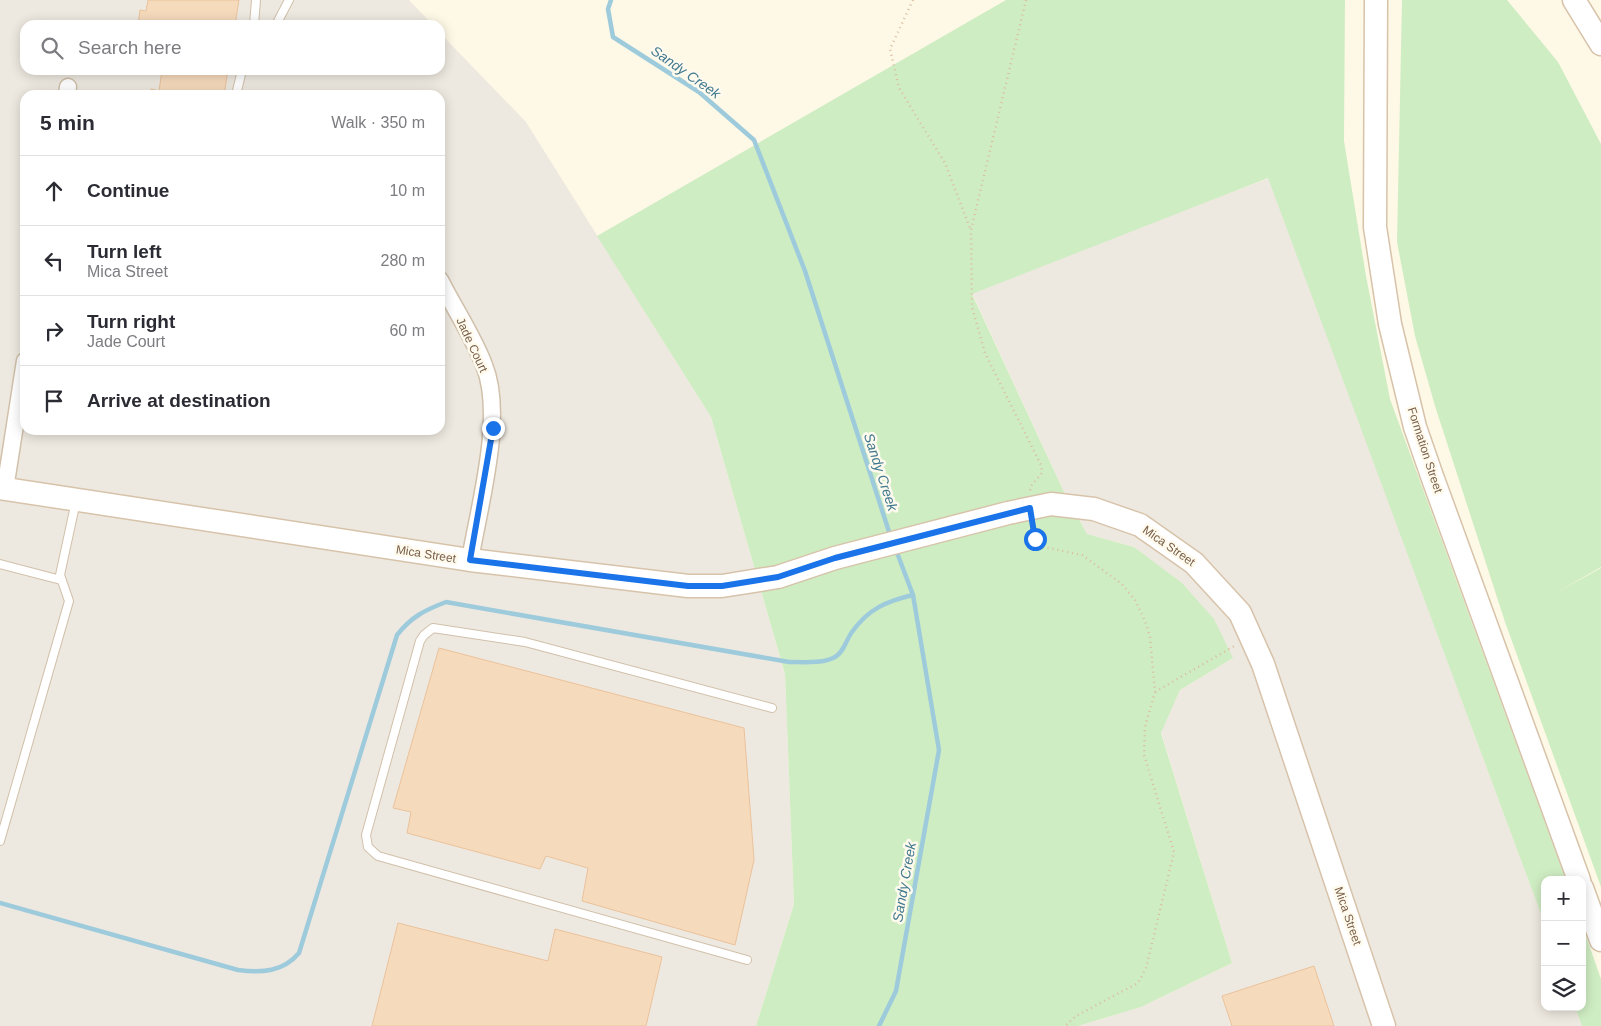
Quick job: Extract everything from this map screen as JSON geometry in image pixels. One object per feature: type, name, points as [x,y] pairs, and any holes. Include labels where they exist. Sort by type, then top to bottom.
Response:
[{"type":"street","name":"Formation Street","points":[[1376,0],[1375,227],[1390,324],[1416,427],[1432,476],[1578,876]]},
{"type":"street","points":[[1574,0],[1601,44]]},
{"type":"street","name":"Jade Court","points":[[445,290],[484,366],[491,398],[493,428],[470,560]]},
{"type":"street","points":[[2,488],[20,389]]},
{"type":"street","name":"Mica Street","points":[[2,488],[470,560],[688,586],[722,586],[778,577],[835,558],[951,527],[1052,504],[1094,509],[1140,525],[1194,563],[1240,613],[1263,664],[1384,1026]]},
{"type":"street","points":[[1586,899],[1601,940]]},
{"type":"lane","points":[[254,20],[256,0]]},
{"type":"lane","points":[[279,20],[289,0]]},
{"type":"lane","points":[[237,90],[241,75]]},
{"type":"lane","points":[[238,84],[244,75]]},
{"type":"lane","points":[[0,841],[69,602],[60,575],[76,500]]},
{"type":"lane","points":[[0,564],[61,580]]},
{"type":"lane","points":[[747,960],[378,856],[368,847],[366,834],[420,641],[433,628],[525,642],[772,708]]},
{"type":"path","points":[[913,0],[890,49],[899,88],[945,163],[971,230]]},
{"type":"path","points":[[1026,0],[971,230],[972,307],[985,353],[1041,465],[1042,473],[1031,486],[1028,499],[1032,530],[1039,546],[1082,555],[1122,584],[1135,600],[1145,621],[1150,637],[1154,692],[1145,727],[1144,755],[1174,852],[1146,968],[1138,983],[1076,1016],[1065,1026]]},
{"type":"path","points":[[1154,692],[1251,638]]},
{"type":"shaded area","points":[[0,0],[409,0],[428,20],[20,20],[20,75],[445,75],[445,38],[526,122],[711,417],[785,674],[794,904],[756,1026],[0,1026]]},
{"type":"shaded area","points":[[1269,178],[1541,914],[1541,1011],[1576,1011],[1582,1026],[1078,1026],[1141,1007],[1232,963],[1161,732],[1180,690],[1233,658],[1134,547],[1087,534],[1064,492],[972,293],[1114,236]]},
{"type":"green space","points":[[1006,0],[1345,0],[1344,141],[1366,276],[1390,399],[1565,876],[1541,876],[1541,914],[1268,178],[972,294],[1064,492],[1087,534],[1134,547],[1182,583],[1214,619],[1233,658],[1180,690],[1161,733],[1232,963],[1141,1007],[1078,1026],[756,1026],[794,904],[785,674],[711,417],[597,236]]},
{"type":"green space","points":[[1402,0],[1507,0],[1558,62],[1601,144],[1601,567],[1554,594],[1601,568],[1601,887],[1505,622],[1435,406],[1415,336],[1397,242]]},
{"type":"green space","points":[[1586,936],[1601,979],[1601,1026],[1582,1026],[1576,1011],[1586,1011]]},
{"type":"building","points":[[148,0],[239,0],[236,20],[139,20],[140,10],[146,11]]},
{"type":"building","points":[[161,75],[227,75],[225,90],[159,90]]},
{"type":"building","points":[[439,648],[744,728],[754,860],[735,945],[582,901],[588,868],[546,856],[540,869],[407,833],[411,812],[393,808]]},
{"type":"building","points":[[398,923],[548,961],[555,929],[662,957],[646,1026],[372,1026]]},
{"type":"building","points":[[1314,966],[1334,1026],[1232,1026],[1222,996]]},
{"type":"waterway","name":"Sandy Creek","points":[[611,0],[608,9],[613,37],[699,92],[754,140],[805,271],[891,538]]},
{"type":"waterway","name":"Sandy Creek","points":[[879,1026],[896,991],[939,750],[913,595],[896,550]]},
{"type":"waterway","points":[[0,903],[238,970],[264,971],[279,968],[299,953],[397,635],[419,615],[446,602],[789,662],[812,662],[825,661],[838,655],[858,624],[871,612],[886,603],[913,595]]},
{"type":"route","points":[[493,428],[470,560],[606,578],[688,586],[722,586],[778,577],[835,558],[1030,508],[1032,530],[1035,539]]}]
